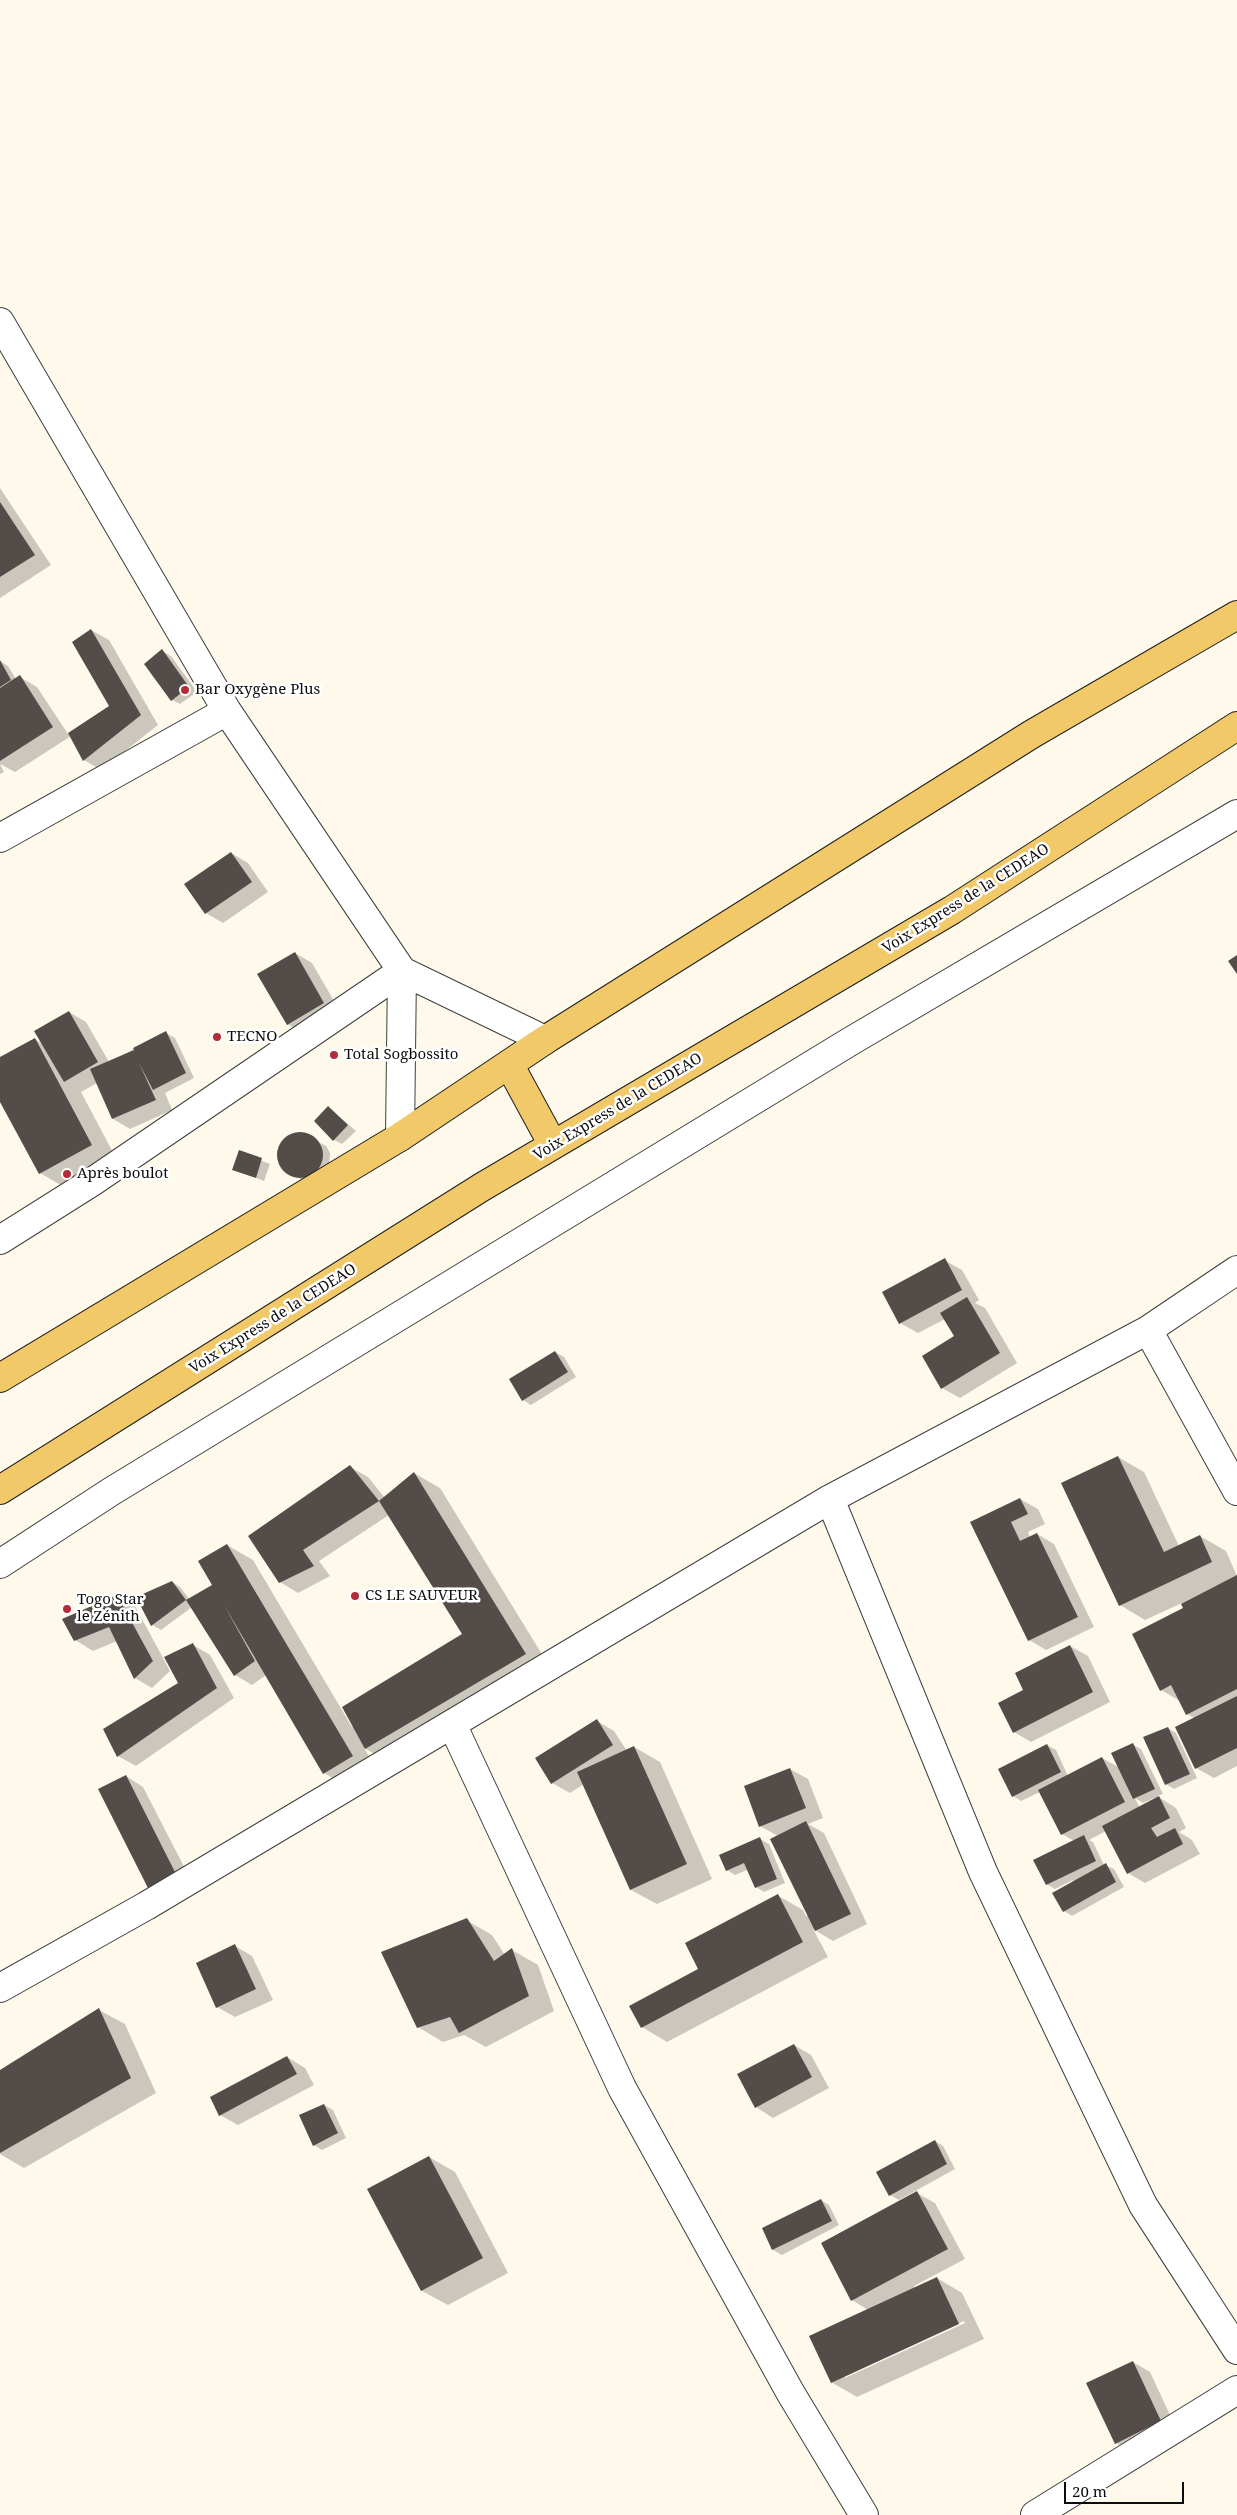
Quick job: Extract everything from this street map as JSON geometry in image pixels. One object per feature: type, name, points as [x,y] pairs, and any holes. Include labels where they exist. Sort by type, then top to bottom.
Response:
[{"type":"main road","points":[[0,1378],[400,1137],[546,1040],[1032,734],[1237,615]]},
{"type":"main road","name":"Voix Express de la CEDEAO","points":[[0,1490],[474,1192],[952,910],[1237,726]]},
{"type":"main road","points":[[509,1064],[553,1145]]},
{"type":"street","points":[[0,322],[227,711],[402,971],[546,1040]]},
{"type":"street","points":[[0,838],[227,711]]},
{"type":"street","points":[[0,1564],[112,1490],[851,1041],[1237,814]]},
{"type":"street","points":[[400,1137],[402,971]]},
{"type":"street","points":[[0,1240],[92,1182],[402,971]]},
{"type":"street","points":[[0,1988],[146,1906],[830,1499],[1148,1330],[1237,1270]]},
{"type":"street","points":[[1148,1330],[1237,1491]]},
{"type":"street","points":[[830,1499],[991,1889],[1143,2206],[1237,2350]]},
{"type":"street","points":[[452,1724],[622,2088],[790,2392],[864,2515]]},
{"type":"street","points":[[1035,2515],[1237,2390]]},
{"type":"building","points":[[0,502],[35,555],[0,577]]},
{"type":"building","points":[[91,629],[141,715],[83,761],[68,733],[109,706],[72,642]]},
{"type":"building","points":[[162,649],[189,687],[171,701],[144,664]]},
{"type":"building","points":[[0,660],[11,680],[0,687]]},
{"type":"building","points":[[20,675],[53,727],[0,761],[0,688]]},
{"type":"building","points":[[231,852],[252,882],[205,914],[184,884]]},
{"type":"building","points":[[295,952],[324,1003],[287,1025],[257,974]]},
{"type":"building","points":[[1237,955],[1237,974],[1228,961]]},
{"type":"building","points":[[69,1011],[98,1062],[64,1082],[34,1031]]},
{"type":"building","points":[[166,1031],[186,1073],[153,1090],[139,1063],[156,1100],[112,1119],[90,1069],[134,1050],[133,1048]]},
{"type":"building","points":[[35,1038],[92,1145],[39,1174],[0,1102],[0,1057]]},
{"type":"building","points":[[328,1106],[348,1125],[333,1141],[314,1121]]},
{"type":"building","points":[[295,1132],[305,1132],[319,1142],[323,1155],[319,1168],[313,1174],[305,1178],[295,1178],[281,1168],[277,1160],[277,1150],[287,1136]]},
{"type":"building","points":[[239,1150],[262,1158],[256,1178],[232,1170]]},
{"type":"building","points":[[945,1258],[962,1290],[899,1324],[882,1292]]},
{"type":"building","points":[[967,1297],[1000,1353],[941,1389],[922,1356],[954,1336],[940,1313]]},
{"type":"building","points":[[555,1351],[568,1372],[522,1401],[509,1379]]},
{"type":"building","points":[[1118,1456],[1164,1552],[1200,1535],[1212,1562],[1119,1606],[1061,1483]]},
{"type":"building","points":[[350,1465],[379,1501],[303,1550],[314,1566],[279,1583],[248,1536]]},
{"type":"building","points":[[414,1472],[526,1654],[365,1749],[342,1707],[462,1634],[379,1501]]},
{"type":"building","points":[[1020,1498],[1028,1514],[1011,1522],[1020,1541],[1037,1533],[1078,1617],[1028,1641],[970,1522]]},
{"type":"building","points":[[227,1544],[353,1756],[323,1774],[224,1605],[255,1661],[234,1676],[186,1600],[212,1585],[198,1561]]},
{"type":"building","points":[[1237,1575],[1237,1689],[1186,1715],[1171,1685],[1160,1691],[1132,1634],[1183,1608],[1181,1604]]},
{"type":"building","points":[[172,1581],[186,1600],[151,1626],[136,1597]]},
{"type":"building","points":[[117,1595],[153,1661],[134,1679],[109,1627],[74,1641],[62,1619]]},
{"type":"building","points":[[193,1643],[217,1688],[117,1757],[103,1729],[178,1683],[164,1657]]},
{"type":"building","points":[[1070,1645],[1093,1692],[1013,1733],[998,1703],[1023,1690],[1015,1673]]},
{"type":"building","points":[[1237,1696],[1237,1748],[1195,1769],[1175,1727]]},
{"type":"building","points":[[597,1719],[613,1745],[551,1784],[535,1758]]},
{"type":"building","points":[[1168,1727],[1190,1774],[1165,1785],[1143,1737]]},
{"type":"building","points":[[1133,1743],[1155,1789],[1133,1799],[1111,1753]]},
{"type":"building","points":[[1047,1744],[1061,1772],[1012,1797],[998,1769]]},
{"type":"building","points":[[634,1746],[687,1864],[630,1890],[577,1772]]},
{"type":"building","points":[[1102,1757],[1125,1802],[1061,1835],[1038,1790]]},
{"type":"building","points":[[790,1768],[806,1808],[759,1827],[744,1786]]},
{"type":"building","points":[[126,1775],[178,1878],[150,1892],[98,1789]]},
{"type":"building","points":[[1159,1796],[1170,1818],[1151,1828],[1157,1837],[1175,1828],[1183,1844],[1127,1874],[1102,1826]]},
{"type":"building","points":[[806,1821],[851,1914],[815,1931],[770,1839]]},
{"type":"building","points":[[1084,1835],[1096,1861],[1046,1885],[1033,1860]]},
{"type":"building","points":[[760,1837],[777,1879],[755,1888],[744,1863],[726,1871],[719,1855]]},
{"type":"building","points":[[1106,1863],[1116,1882],[1063,1912],[1052,1893]]},
{"type":"building","points":[[778,1894],[803,1942],[641,2028],[629,2006],[698,1969],[685,1943]]},
{"type":"building","points":[[467,1918],[494,1961],[512,1948],[529,1996],[459,2033],[450,2017],[417,2028],[381,1952]]},
{"type":"building","points":[[235,1944],[256,1989],[216,2008],[196,1963]]},
{"type":"building","points":[[99,2008],[131,2078],[0,2153],[0,2070]]},
{"type":"building","points":[[794,2044],[812,2077],[755,2108],[737,2074]]},
{"type":"building","points":[[287,2056],[297,2074],[219,2116],[210,2097]]},
{"type":"building","points":[[324,2104],[338,2133],[313,2146],[299,2115]]},
{"type":"building","points":[[935,2140],[947,2164],[889,2196],[876,2172]]},
{"type":"building","points":[[429,2156],[483,2258],[421,2291],[367,2189]]},
{"type":"building","points":[[917,2191],[948,2249],[851,2301],[821,2243]]},
{"type":"building","points":[[821,2199],[832,2221],[772,2250],[762,2228]]},
{"type":"building","points":[[937,2277],[959,2324],[831,2383],[809,2336]]},
{"type":"building","points":[[1133,2361],[1161,2421],[1115,2444],[1086,2383]]},
{"type":"place","name":"Bar Oxygène Plus","points":[[185,690]]},
{"type":"place","name":"TECNO","points":[[217,1037]]},
{"type":"place","name":"Total Sogbossito","points":[[334,1055]]},
{"type":"place","name":"Après boulot","points":[[67,1174]]},
{"type":"place","name":"CS LE SAUVEUR","points":[[355,1596]]},
{"type":"place","name":"Togo Star le Zénith","points":[[67,1609]]}]
